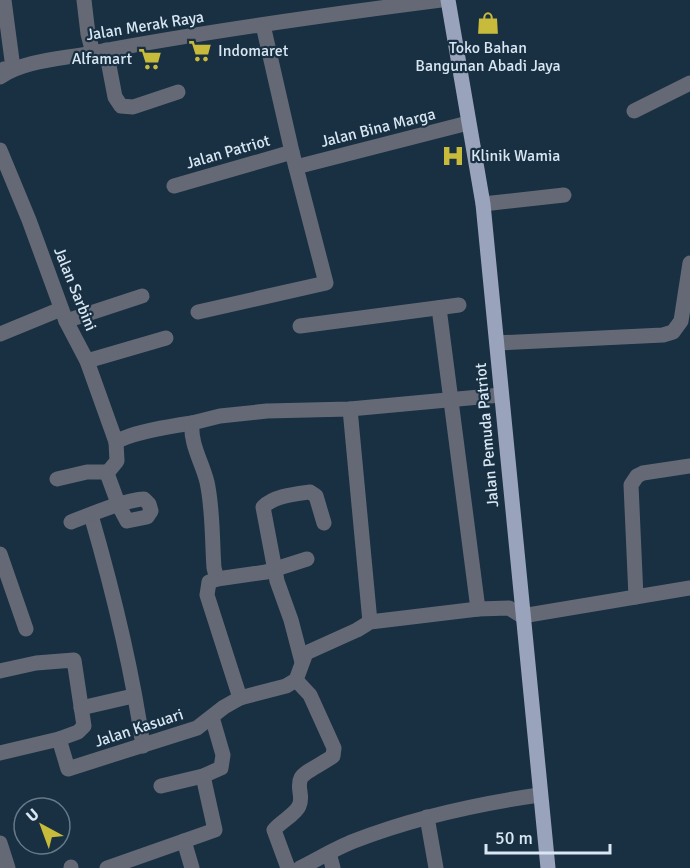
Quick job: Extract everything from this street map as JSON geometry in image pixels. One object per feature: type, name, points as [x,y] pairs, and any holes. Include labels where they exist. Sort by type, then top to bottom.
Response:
[{"type":"main road","name":"Jalan Pemuda Patriot","points":[[448,0],[483,204],[539,795],[548,868]]},
{"type":"street","points":[[4,0],[7,69]]},
{"type":"street","points":[[84,0],[88,34],[100,52],[115,97],[121,106],[133,107],[178,92]]},
{"type":"street","name":"Jalan Merak Raya","points":[[0,77],[7,69],[367,5],[441,0]]},
{"type":"street","points":[[198,312],[326,283],[292,152],[263,25]]},
{"type":"street","points":[[634,111],[690,83]]},
{"type":"street","name":"Jalan Bina Marga","points":[[296,167],[468,123]]},
{"type":"street","name":"Jalan Sarbini","points":[[0,150],[29,220],[63,315],[87,361],[116,442]]},
{"type":"street","name":"Jalan Patriot","points":[[174,186],[292,152]]},
{"type":"street","points":[[483,204],[564,195]]},
{"type":"street","points":[[496,343],[663,335],[673,332],[681,321],[690,263]]},
{"type":"street","points":[[0,334],[63,315],[142,296]]},
{"type":"street","points":[[300,326],[459,305]]},
{"type":"street","points":[[440,308],[478,609]]},
{"type":"street","points":[[87,361],[166,338]]},
{"type":"street","points":[[71,522],[118,506],[108,472],[117,461],[116,442],[124,438],[220,416],[267,411],[350,409],[501,395]]},
{"type":"street","points":[[350,409],[370,622]]},
{"type":"street","points":[[192,423],[191,430],[195,447],[208,484],[214,568],[217,579]]},
{"type":"street","points":[[636,597],[631,485],[643,473],[690,466]]},
{"type":"street","points":[[57,479],[87,472],[108,472]]},
{"type":"street","points":[[302,662],[275,570],[263,507],[268,503],[310,492],[316,496],[324,524]]},
{"type":"street","points":[[91,515],[108,572],[143,746]]},
{"type":"street","points":[[0,554],[26,629]]},
{"type":"street","points":[[240,698],[207,595],[209,582],[275,570],[307,559]]},
{"type":"street","points":[[288,868],[274,830],[299,807],[301,797],[299,783],[302,776],[333,756],[333,748],[310,695],[296,680],[306,653],[370,622],[478,609],[509,608],[522,616],[690,588]]},
{"type":"street","points":[[0,671],[36,663],[74,660],[84,722],[82,729],[78,732],[59,739],[0,753]]},
{"type":"street","name":"Jalan Kasuari","points":[[59,739],[68,769],[197,728],[240,698],[286,686],[296,680]]},
{"type":"street","points":[[81,708],[134,696]]},
{"type":"street","points":[[161,786],[203,776],[220,768],[223,761],[221,741],[212,717]]},
{"type":"street","points":[[108,868],[215,830],[203,776]]},
{"type":"street","points":[[300,868],[354,841],[427,817],[504,800],[539,795]]},
{"type":"street","points":[[427,817],[436,868]]},
{"type":"street","points":[[184,840],[192,868]]},
{"type":"street","points":[[0,843],[8,868]]},
{"type":"street","points":[[330,853],[333,868]]},
{"type":"place","name":"Toko Bahan Bangunan Abadi Jaya","points":[[488,23]]},
{"type":"place","name":"Indomaret","points":[[200,51]]},
{"type":"place","name":"Alfamart","points":[[150,59]]},
{"type":"place","name":"Klinik Wamia","points":[[453,156]]}]
